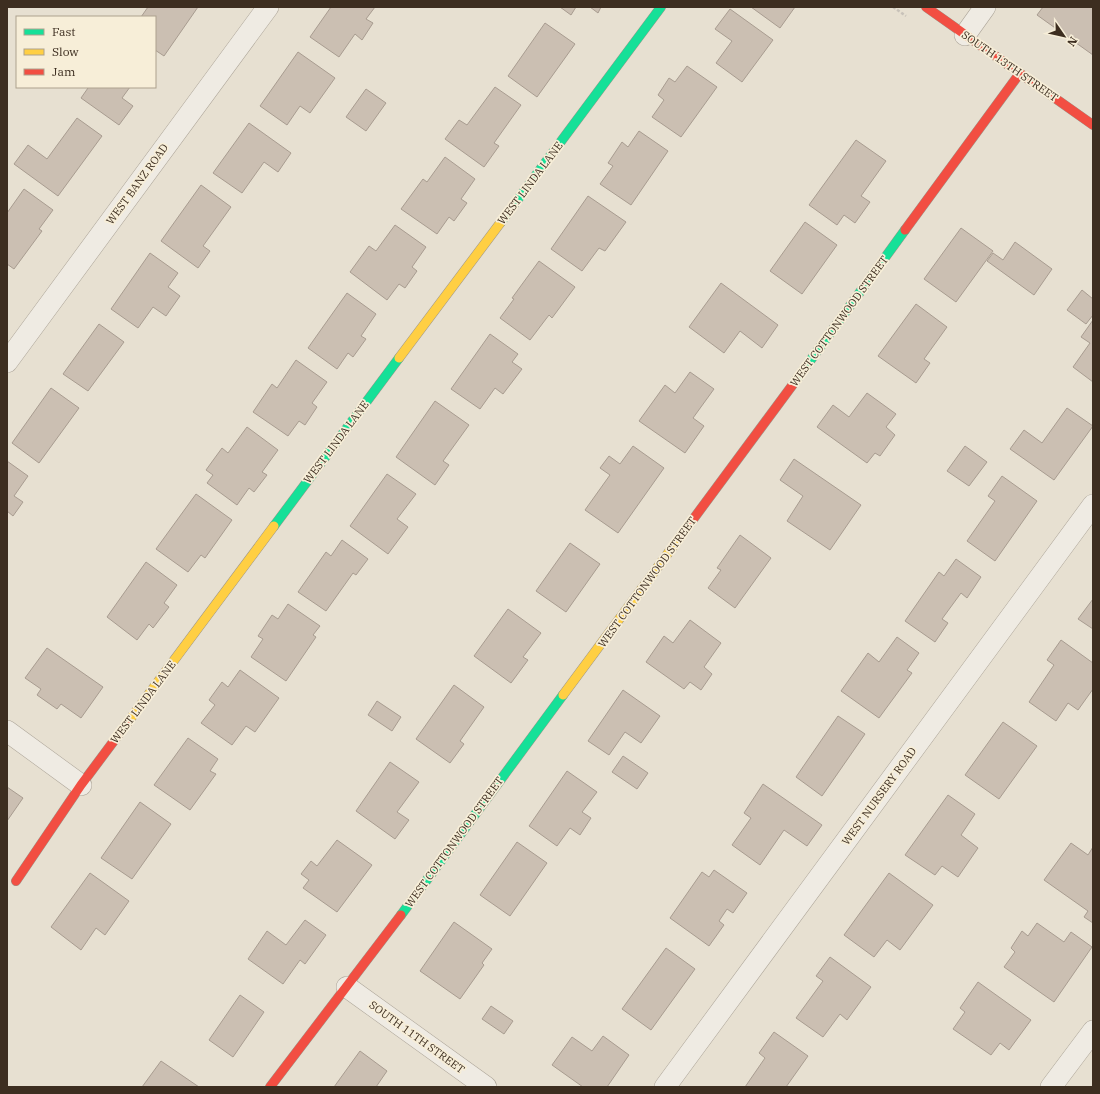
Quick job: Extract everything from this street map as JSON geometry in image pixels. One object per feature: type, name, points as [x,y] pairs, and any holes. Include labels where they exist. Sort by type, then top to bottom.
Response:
[{"type":"street","name":"WEST BANZ ROAD","points":[[7,362],[268,7]]},
{"type":"street","name":"WEST LINDA LANE","points":[[16,881],[81,785],[661,7]]},
{"type":"street","name":"SOUTH 13TH STREET","points":[[926,7],[1093,125]]},
{"type":"street","points":[[965,35],[985,7]]},
{"type":"street","name":"WEST COTTONWOOD STREET","points":[[270,1087],[347,987],[814,356],[1020,73]]},
{"type":"street","name":"WEST NURSERY ROAD","points":[[665,1087],[1093,504]]},
{"type":"street","points":[[7,731],[81,785]]},
{"type":"street","name":"SOUTH 11TH STREET","points":[[347,987],[486,1087]]},
{"type":"street","points":[[1051,1087],[1093,1031]]},
{"type":"building","points":[[148,7],[198,7],[164,56],[156,51],[156,16],[142,16]]},
{"type":"building","points":[[331,7],[375,7],[366,19],[373,23],[362,40],[355,34],[339,57],[310,37]]},
{"type":"building","points":[[560,7],[576,7],[571,15]]},
{"type":"building","points":[[590,7],[601,7],[598,13]]},
{"type":"building","points":[[751,7],[795,7],[780,28]]},
{"type":"building","points":[[1043,7],[1093,7],[1093,55],[1037,15]]},
{"type":"building","points":[[730,9],[773,40],[742,82],[716,63],[732,41],[715,29]]},
{"type":"building","points":[[545,23],[575,44],[537,97],[508,76]]},
{"type":"building","points":[[298,52],[335,78],[310,113],[300,106],[287,125],[260,106]]},
{"type":"building","points":[[687,66],[717,87],[681,137],[652,117],[664,100],[658,95],[669,78],[675,82]]},
{"type":"building","points":[[495,87],[521,105],[494,143],[499,146],[484,167],[445,139],[459,120],[467,125]]},
{"type":"building","points":[[88,88],[129,88],[122,98],[133,106],[119,125],[81,98]]},
{"type":"building","points":[[366,89],[386,103],[366,131],[346,117]]},
{"type":"building","points":[[77,118],[102,136],[58,196],[14,164],[28,145],[47,159]]},
{"type":"building","points":[[249,123],[291,153],[278,172],[264,162],[242,193],[213,173]]},
{"type":"building","points":[[639,131],[668,151],[631,205],[600,184],[613,166],[608,163],[622,142],[628,147]]},
{"type":"building","points":[[856,140],[886,161],[861,196],[870,202],[855,223],[844,215],[837,225],[809,205]]},
{"type":"building","points":[[445,157],[475,179],[461,199],[467,203],[454,221],[449,217],[437,234],[401,209],[423,179],[427,182]]},
{"type":"building","points":[[201,185],[231,207],[203,246],[210,251],[198,268],[161,241]]},
{"type":"building","points":[[24,189],[53,210],[39,229],[42,231],[14,269],[7,264],[7,213]]},
{"type":"building","points":[[588,196],[626,222],[605,251],[599,248],[582,271],[551,249]]},
{"type":"building","points":[[805,222],[837,245],[802,294],[770,271]]},
{"type":"building","points":[[395,225],[426,247],[412,267],[417,271],[405,288],[399,284],[387,300],[350,272],[369,246],[376,251]]},
{"type":"building","points":[[961,228],[993,251],[956,302],[924,279]]},
{"type":"building","points":[[1015,242],[1052,269],[1034,295],[987,261],[993,253],[1003,260]]},
{"type":"building","points":[[150,253],[178,273],[168,287],[180,296],[166,316],[153,307],[138,328],[111,309]]},
{"type":"building","points":[[539,261],[575,287],[552,318],[549,315],[530,340],[500,318],[514,299],[512,298]]},
{"type":"building","points":[[721,283],[778,325],[762,348],[740,331],[724,353],[689,327]]},
{"type":"building","points":[[1082,290],[1093,299],[1093,315],[1086,324],[1067,310]]},
{"type":"building","points":[[347,293],[376,314],[361,336],[366,339],[353,357],[348,353],[337,369],[308,348]]},
{"type":"building","points":[[916,304],[947,327],[924,359],[930,363],[916,383],[878,356]]},
{"type":"building","points":[[1093,320],[1093,382],[1073,367],[1090,343],[1081,337]]},
{"type":"building","points":[[99,324],[124,342],[88,391],[63,374]]},
{"type":"building","points":[[490,334],[518,354],[512,362],[522,369],[503,394],[495,388],[480,409],[451,389]]},
{"type":"building","points":[[296,360],[327,382],[312,403],[317,407],[305,425],[299,421],[288,436],[253,412],[272,384],[277,388]]},
{"type":"building","points":[[690,372],[714,389],[693,418],[704,426],[685,453],[639,421],[665,385],[675,393]]},
{"type":"building","points":[[51,388],[79,408],[39,463],[12,443]]},
{"type":"building","points":[[867,393],[896,414],[886,427],[895,435],[880,456],[875,453],[867,463],[817,427],[833,405],[849,417]]},
{"type":"building","points":[[435,401],[469,425],[443,461],[449,465],[435,485],[396,457]]},
{"type":"building","points":[[1067,408],[1093,426],[1054,480],[1010,449],[1024,430],[1042,443]]},
{"type":"building","points":[[247,427],[278,450],[262,472],[267,475],[254,492],[249,488],[237,505],[207,483],[213,475],[206,470],[222,448],[228,453]]},
{"type":"building","points":[[633,446],[664,468],[618,533],[585,510],[610,475],[600,468],[609,456],[620,464]]},
{"type":"building","points":[[965,446],[987,462],[969,486],[947,471]]},
{"type":"building","points":[[794,459],[861,505],[830,550],[787,521],[803,496],[780,480]]},
{"type":"building","points":[[7,461],[28,476],[14,496],[23,502],[13,516],[7,511]]},
{"type":"building","points":[[387,474],[416,494],[397,519],[408,527],[388,554],[350,526]]},
{"type":"building","points":[[1002,476],[1037,501],[995,561],[967,541],[995,501],[988,496]]},
{"type":"building","points":[[196,494],[232,520],[205,558],[201,555],[188,572],[156,549]]},
{"type":"building","points":[[740,535],[771,558],[735,608],[708,588],[721,570],[717,568]]},
{"type":"building","points":[[342,540],[368,559],[356,575],[353,573],[326,611],[298,592],[326,552],[331,556]]},
{"type":"building","points":[[570,543],[600,564],[566,612],[536,591]]},
{"type":"building","points":[[956,559],[981,577],[967,598],[961,593],[942,619],[948,623],[935,642],[905,621],[939,572],[944,576]]},
{"type":"building","points":[[146,562],[177,585],[164,603],[169,607],[153,628],[149,624],[137,640],[107,617]]},
{"type":"building","points":[[1093,599],[1093,629],[1078,619]]},
{"type":"building","points":[[288,604],[320,626],[313,635],[316,637],[286,681],[251,657],[263,639],[258,636],[272,615],[278,619]]},
{"type":"building","points":[[508,609],[541,633],[523,657],[528,660],[511,683],[474,656]]},
{"type":"building","points":[[690,620],[721,643],[704,667],[712,674],[701,690],[690,682],[684,689],[646,662],[664,636],[673,643]]},
{"type":"building","points":[[897,637],[919,653],[907,670],[912,673],[879,718],[841,691],[868,653],[879,662]]},
{"type":"building","points":[[1061,640],[1093,663],[1093,689],[1078,710],[1068,703],[1056,721],[1029,702],[1054,665],[1047,660]]},
{"type":"building","points":[[47,648],[103,687],[81,718],[61,704],[57,709],[37,695],[41,689],[25,678]]},
{"type":"building","points":[[240,670],[279,698],[255,732],[246,726],[232,745],[201,723],[215,705],[209,700],[222,682],[228,687]]},
{"type":"building","points":[[454,685],[484,707],[460,741],[464,744],[450,763],[416,739]]},
{"type":"building","points":[[623,690],[660,716],[641,743],[625,732],[609,755],[588,741]]},
{"type":"building","points":[[377,701],[401,717],[392,731],[368,715]]},
{"type":"building","points":[[838,716],[865,734],[822,796],[796,777]]},
{"type":"building","points":[[1003,722],[1037,746],[999,799],[965,775]]},
{"type":"building","points":[[188,738],[218,759],[210,771],[216,774],[190,810],[154,785]]},
{"type":"building","points":[[623,756],[648,773],[637,789],[612,772]]},
{"type":"building","points":[[390,762],[419,782],[397,812],[409,820],[395,839],[356,811]]},
{"type":"building","points":[[567,771],[597,792],[582,812],[591,818],[580,835],[570,828],[557,846],[529,826]]},
{"type":"building","points":[[763,784],[822,825],[807,846],[784,830],[760,865],[732,845],[751,818],[744,813]]},
{"type":"building","points":[[7,787],[23,798],[7,821]]},
{"type":"building","points":[[948,795],[975,814],[961,835],[978,848],[958,877],[942,866],[935,875],[905,855]]},
{"type":"building","points":[[140,802],[171,824],[132,879],[101,858]]},
{"type":"building","points":[[337,840],[372,865],[337,912],[303,888],[309,880],[301,874],[311,861],[317,866]]},
{"type":"building","points":[[517,842],[547,863],[510,916],[480,895]]},
{"type":"building","points":[[1071,843],[1088,855],[1093,847],[1093,923],[1084,917],[1088,911],[1044,880]]},
{"type":"building","points":[[714,870],[747,893],[733,913],[727,909],[719,921],[724,925],[709,946],[670,918],[702,872],[709,877]]},
{"type":"building","points":[[90,873],[129,901],[105,935],[96,928],[81,950],[51,927]]},
{"type":"building","points":[[889,873],[933,905],[900,950],[887,940],[874,957],[844,935]]},
{"type":"building","points":[[305,920],[326,935],[305,964],[300,960],[283,984],[248,959],[267,931],[286,945]]},
{"type":"building","points":[[454,922],[492,949],[482,963],[484,965],[460,999],[420,971]]},
{"type":"building","points":[[1037,923],[1064,942],[1071,932],[1092,947],[1054,1002],[1004,967],[1015,952],[1011,948],[1022,931],[1028,936]]},
{"type":"building","points":[[666,948],[695,969],[651,1030],[622,1009]]},
{"type":"building","points":[[830,957],[871,987],[847,1020],[840,1014],[823,1037],[796,1018],[823,981],[816,976]]},
{"type":"building","points":[[978,982],[1031,1020],[1009,1050],[1000,1043],[991,1055],[953,1029],[965,1012],[960,1008]]},
{"type":"building","points":[[240,995],[264,1012],[233,1057],[209,1040]]},
{"type":"building","points":[[491,1006],[513,1021],[504,1034],[482,1019]]},
{"type":"building","points":[[774,1032],[808,1056],[786,1087],[745,1087],[765,1058],[759,1053]]},
{"type":"building","points":[[603,1036],[629,1055],[607,1087],[583,1087],[552,1065],[572,1037],[592,1051]]},
{"type":"building","points":[[360,1051],[387,1071],[376,1087],[334,1087]]},
{"type":"building","points":[[161,1061],[199,1087],[142,1087]]},
{"type":"traffic: fast","points":[[501,222],[661,7]]},
{"type":"traffic: fast","points":[[794,383],[905,230]]},
{"type":"traffic: fast","points":[[274,526],[399,358]]},
{"type":"traffic: fast","points":[[401,915],[563,695]]},
{"type":"traffic: slow","points":[[399,358],[501,222]]},
{"type":"traffic: slow","points":[[128,722],[274,526]]},
{"type":"traffic: slow","points":[[563,695],[680,537]]},
{"type":"traffic: jam","points":[[926,7],[1093,125]]},
{"type":"traffic: jam","points":[[905,230],[1020,73]]},
{"type":"traffic: jam","points":[[680,537],[794,383]]},
{"type":"traffic: jam","points":[[16,881],[81,785],[128,722]]},
{"type":"traffic: jam","points":[[270,1087],[401,915]]}]
